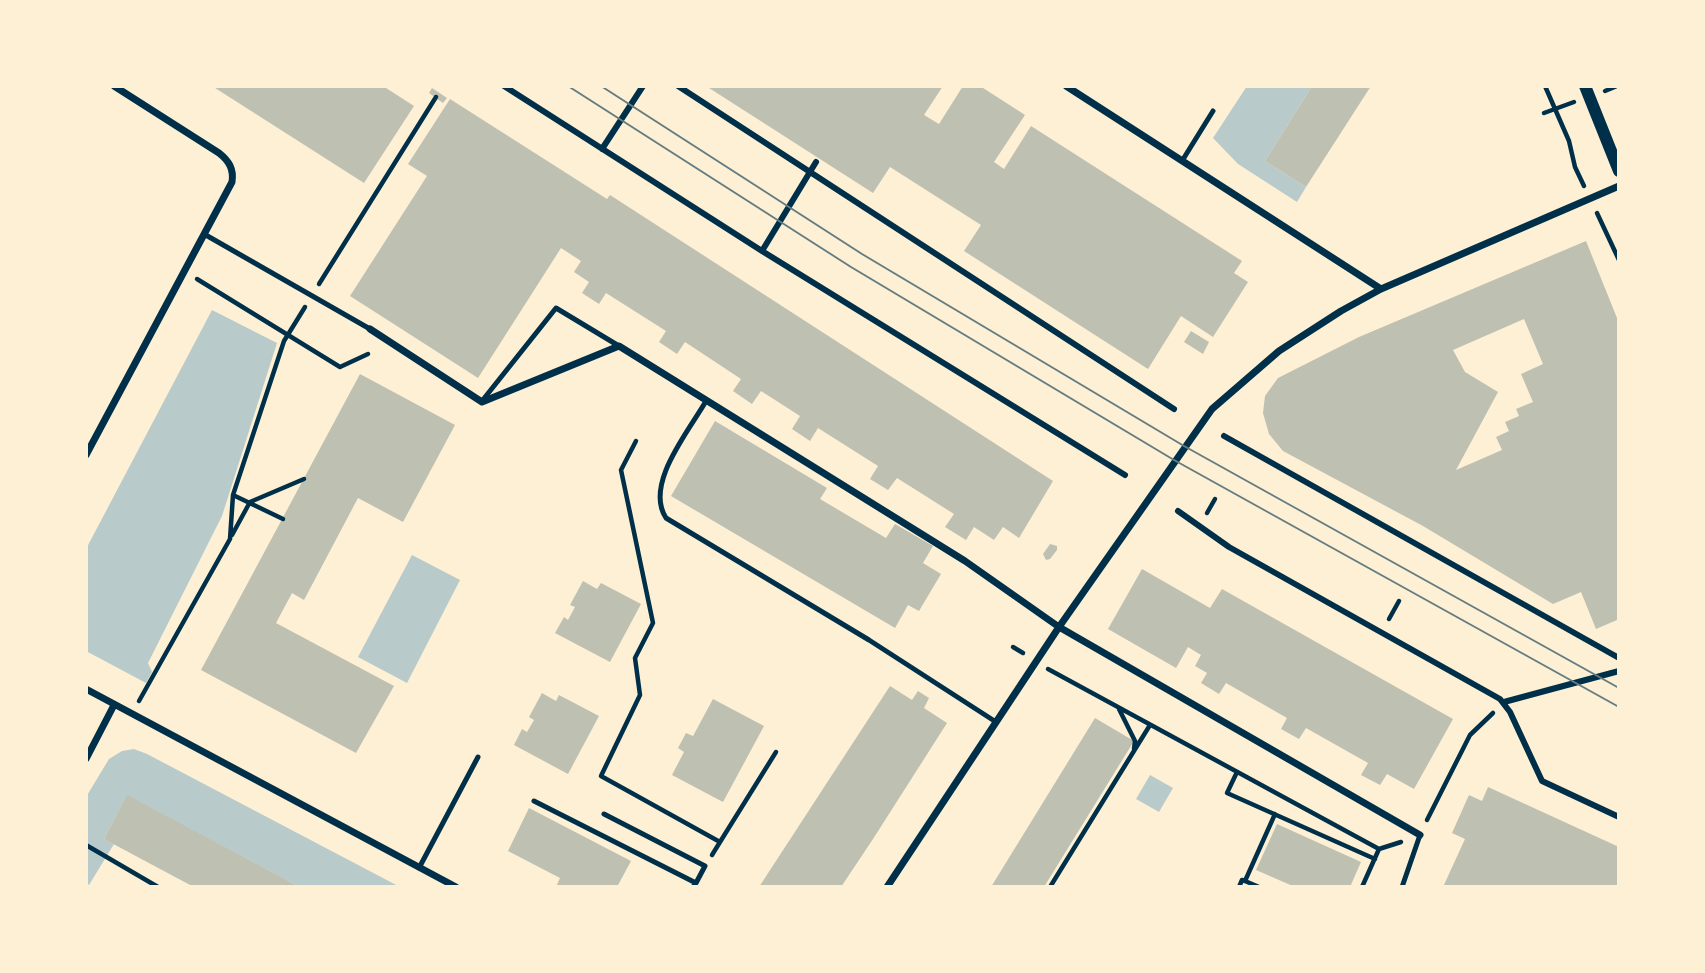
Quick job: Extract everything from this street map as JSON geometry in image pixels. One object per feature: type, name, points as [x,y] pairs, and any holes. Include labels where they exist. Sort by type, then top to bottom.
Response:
[{"type":"street","points":[[86,453],[232,182],[230,164],[219,153],[114,86]]},
{"type":"street","points":[[504,86],[762,251],[1125,475]]},
{"type":"street","points":[[602,149],[643,86]]},
{"type":"street","points":[[678,86],[1174,409]]},
{"type":"street","points":[[1066,86],[1381,289]]},
{"type":"street","points":[[1585,86],[1619,171]]},
{"type":"street","points":[[762,251],[816,162]]},
{"type":"street","points":[[887,887],[1059,627],[1212,409],[1262,365],[1306,332],[1381,289],[1619,186]]},
{"type":"street","points":[[370,329],[482,402],[619,346],[965,562],[1059,627],[1420,835]]},
{"type":"street","points":[[1223,436],[1619,658]]},
{"type":"street","points":[[1178,511],[1229,547],[1504,702],[1542,782],[1619,817]]},
{"type":"street","points":[[1504,702],[1619,671]]},
{"type":"street","points":[[86,689],[456,887]]},
{"type":"street","points":[[86,759],[114,705]]},
{"type":"lane","points":[[1182,161],[1213,111]]},
{"type":"lane","points":[[204,233],[370,329]]},
{"type":"lane","points":[[482,402],[556,308],[619,346]]},
{"type":"lane","points":[[706,401],[662,479],[660,502],[666,518],[869,640],[996,722]]},
{"type":"lane","points":[[419,867],[478,757]]},
{"type":"lane","points":[[534,801],[695,885],[705,866],[604,814]]},
{"type":"lane","points":[[1402,887],[1420,835]]},
{"type":"path","points":[[1545,86],[1569,141],[1574,167]]},
{"type":"path","points":[[230,539],[233,495],[288,334],[436,97]]},
{"type":"path","points":[[1544,113],[1555,110]]},
{"type":"path","points":[[1603,226],[1619,260]]},
{"type":"path","points":[[184,271],[340,367],[368,354]]},
{"type":"path","points":[[636,441],[621,470],[653,622],[635,658],[640,695],[601,776],[720,842]]},
{"type":"path","points":[[132,714],[250,502],[304,479]]},
{"type":"path","points":[[233,495],[283,519]]},
{"type":"path","points":[[1063,678],[1379,849],[1420,835],[1469,735],[1504,702]]},
{"type":"path","points":[[1119,708],[1135,741],[1134,750]]},
{"type":"path","points":[[1051,887],[1150,725]]},
{"type":"path","points":[[705,866],[776,752]]},
{"type":"path","points":[[1237,772],[1227,793],[1375,859]]},
{"type":"path","points":[[1245,881],[1275,814]]},
{"type":"path","points":[[86,845],[149,885],[158,887]]},
{"type":"path","points":[[1362,887],[1379,849]]},
{"type":"path","points":[[1355,859],[1358,852]]},
{"type":"path","points":[[1239,887],[1242,880],[1259,887]]},
{"type":"shaded area","points":[[1247,86],[1312,86],[1265,161],[1306,187],[1297,202],[1238,164],[1213,138]]},
{"type":"shaded area","points":[[212,310],[277,343],[222,516],[148,663],[152,672],[146,683],[86,651],[86,549]]},
{"type":"shaded area","points":[[412,555],[460,580],[407,683],[358,657]]},
{"type":"shaded area","points":[[134,749],[400,887],[300,887],[127,796],[104,839],[114,844],[89,885],[86,883],[86,797],[109,759],[122,751]]},
{"type":"shaded area","points":[[1150,775],[1173,788],[1159,812],[1136,799]]},
{"type":"building","points":[[212,86],[383,86],[414,106],[364,183]]},
{"type":"building","points":[[706,86],[943,86],[924,115],[939,124],[963,86],[980,86],[1025,115],[994,162],[1004,169],[1031,126],[1242,261],[1234,273],[1248,282],[1213,337],[1181,316],[1148,369],[964,251],[981,225],[890,167],[873,193]]},
{"type":"building","points":[[1312,86],[1371,86],[1306,187],[1265,161]]},
{"type":"building","points":[[432,88],[447,98],[443,103],[429,93]]},
{"type":"building","points":[[450,99],[607,199],[610,195],[1053,481],[1019,538],[1003,527],[994,540],[974,527],[966,540],[945,527],[954,514],[897,478],[888,490],[870,479],[878,466],[818,428],[810,441],[792,429],[800,416],[761,391],[752,404],[733,391],[741,379],[685,342],[677,354],[659,342],[666,331],[606,293],[599,304],[582,293],[589,282],[574,272],[581,261],[561,248],[478,378],[350,296],[427,176],[408,164]]},
{"type":"building","points":[[1586,241],[1619,323],[1619,625],[1617,620],[1596,629],[1581,592],[1553,604],[1423,526],[1283,451],[1269,434],[1263,413],[1265,396],[1278,378],[1359,337]],"holes":[[[1524,319],[1543,364],[1521,374],[1533,402],[1516,409],[1519,416],[1505,422],[1509,431],[1496,437],[1502,450],[1456,470],[1498,392],[1465,372],[1453,350]]]},
{"type":"building","points":[[1191,331],[1209,342],[1203,354],[1184,342]]},
{"type":"building","points":[[360,374],[455,425],[403,522],[358,498],[304,600],[292,593],[276,623],[394,686],[356,753],[201,670]]},
{"type":"building","points":[[715,421],[827,488],[820,499],[886,538],[895,524],[933,546],[923,563],[941,574],[919,611],[908,605],[895,628],[671,496]]},
{"type":"building","points":[[1050,544],[1057,546],[1057,550],[1046,560],[1043,554]]},
{"type":"building","points":[[1142,569],[1210,608],[1222,589],[1453,719],[1414,789],[1387,774],[1380,785],[1361,775],[1368,763],[1306,728],[1299,739],[1281,729],[1287,718],[1226,683],[1219,694],[1201,683],[1207,673],[1195,666],[1201,655],[1188,647],[1176,668],[1108,629]]},
{"type":"building","points":[[583,581],[597,589],[601,583],[641,604],[610,662],[555,633],[564,617],[568,620],[575,607],[570,605]]},
{"type":"building","points":[[890,686],[912,700],[918,691],[929,698],[924,708],[947,723],[873,839],[841,887],[759,887]]},
{"type":"building","points":[[542,693],[556,701],[559,695],[599,716],[568,774],[514,745],[522,729],[527,732],[534,720],[529,717]]},
{"type":"building","points":[[713,699],[764,726],[723,802],[672,775],[684,752],[678,748],[686,733],[693,736]]},
{"type":"building","points":[[1095,718],[1134,741],[1044,887],[991,887]]},
{"type":"building","points":[[1488,787],[1619,847],[1619,887],[1443,887],[1465,839],[1452,833],[1469,795],[1482,801]]},
{"type":"building","points":[[127,795],[300,887],[194,887],[175,877],[104,839]]},
{"type":"building","points":[[529,808],[631,861],[617,887],[556,887],[560,878],[508,851]]},
{"type":"building","points":[[1277,824],[1361,862],[1350,887],[1295,887],[1256,870]]},
{"type":"tram line","points":[[568,86],[851,267],[1174,460],[1619,707]]},
{"type":"tram line","points":[[601,86],[862,254],[1184,446],[1619,688]]}]
